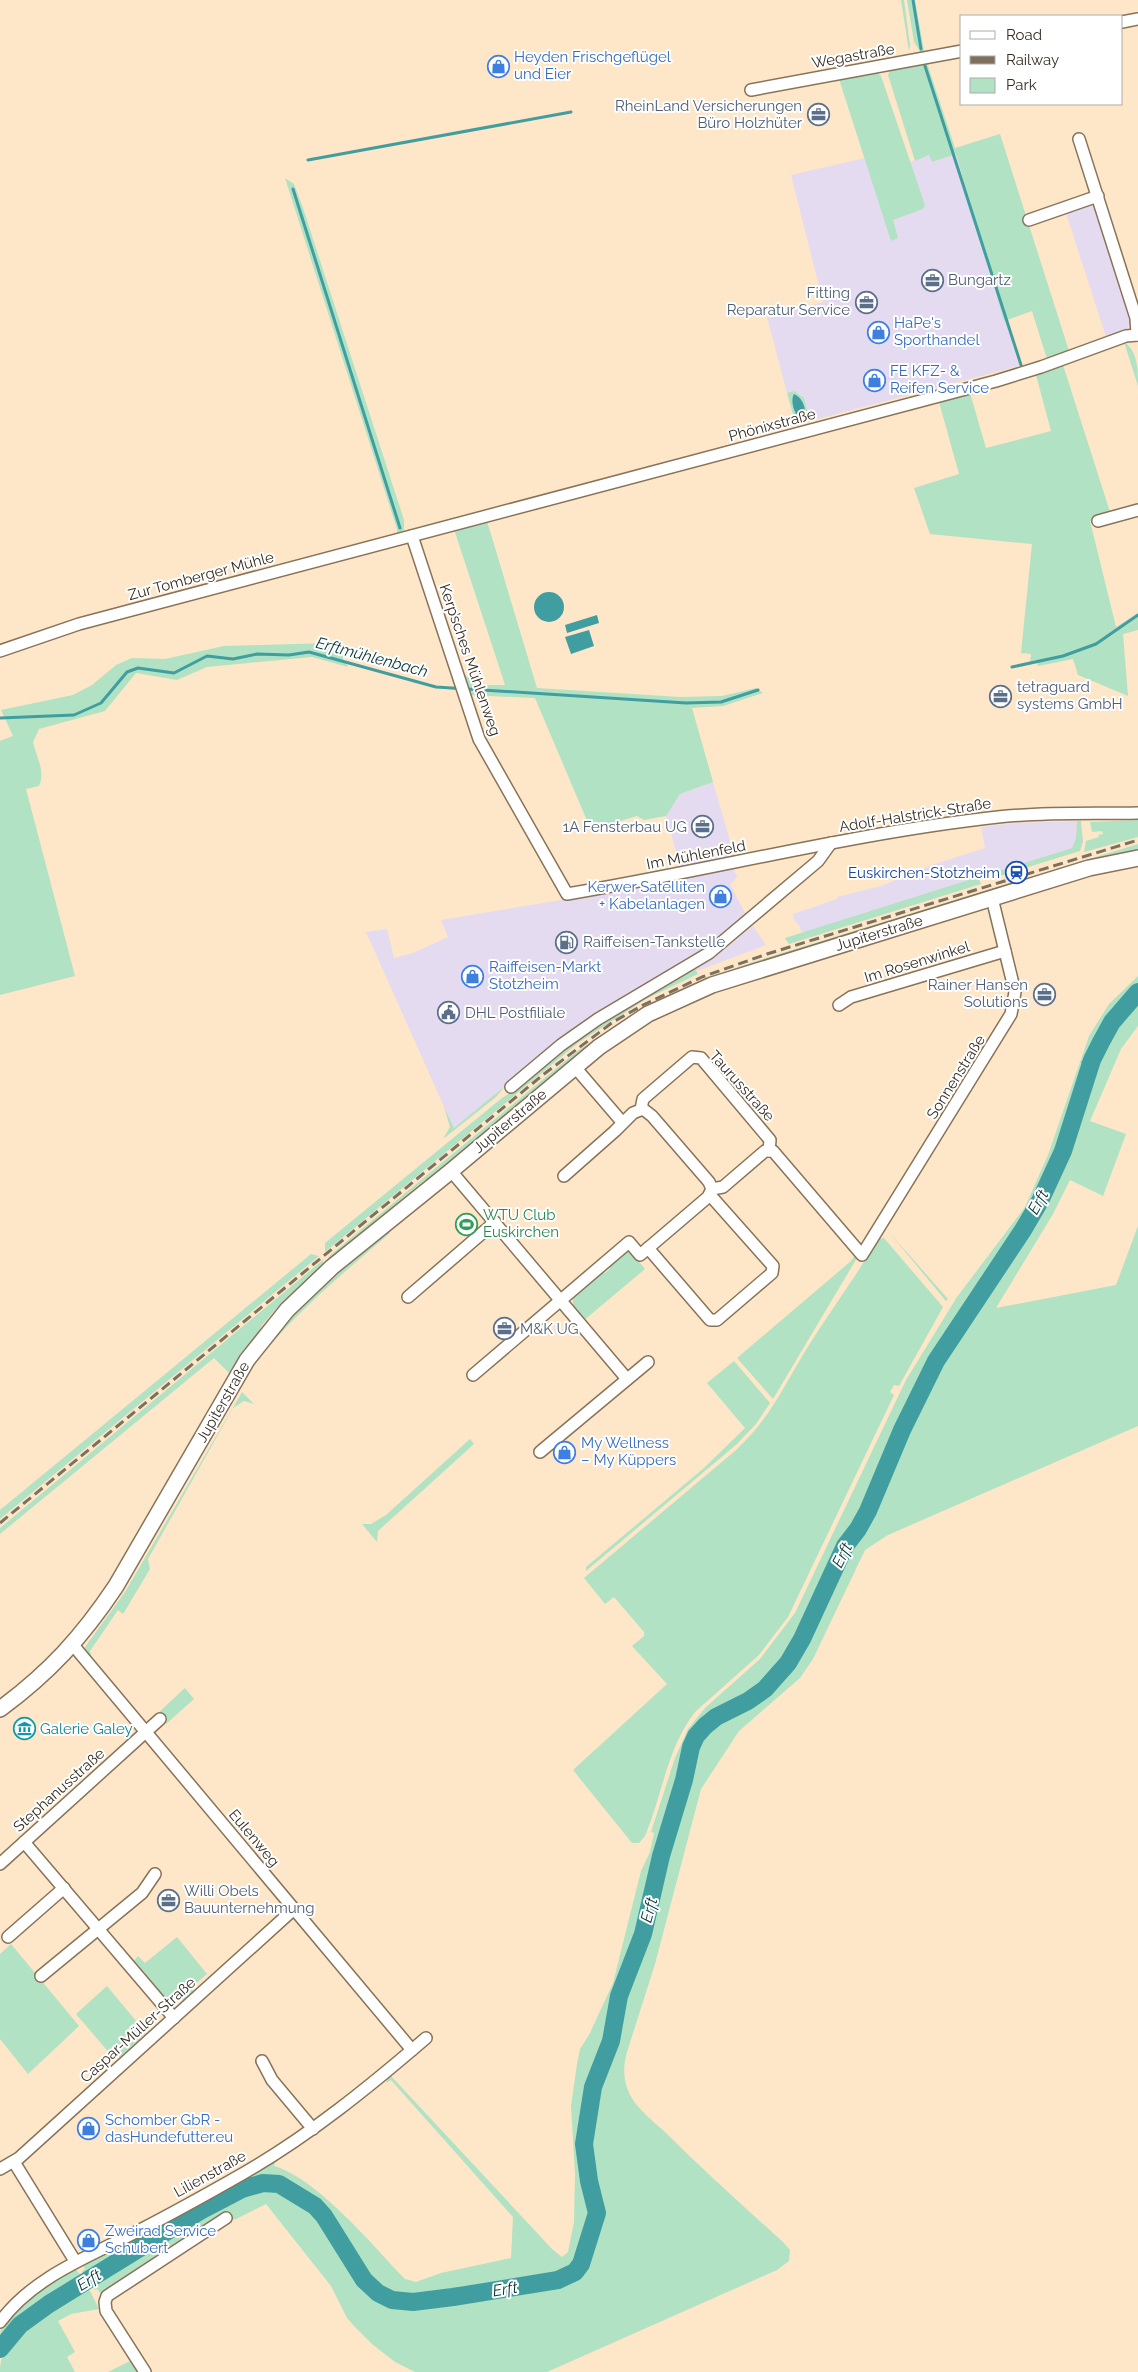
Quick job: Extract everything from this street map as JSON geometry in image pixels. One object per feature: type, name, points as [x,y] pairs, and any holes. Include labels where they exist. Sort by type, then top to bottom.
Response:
[{"type":"street","points":[[1123,22],[1138,19]]},
{"type":"street","name":"Wegastraße","points":[[750,90],[960,51]]},
{"type":"street","points":[[1080,139],[1136,318],[1138,335]]},
{"type":"street","points":[[1029,220],[1098,196]]},
{"type":"street","name":"Phönixstraße","points":[[412,536],[996,381],[1126,336],[1138,335]]},
{"type":"street","points":[[1098,522],[1138,510]]},
{"type":"street","name":"Zur Tomberger Mühle","points":[[0,651],[72,626],[412,536]]},
{"type":"street","name":"Kerp’sches Mühlenweg","points":[[412,536],[485,752],[567,894]]},
{"type":"street","name":"Adolf-Halstrick-Straße","points":[[511,1087],[561,1046],[598,1019],[709,953],[818,861],[831,843],[998,817],[1138,813]]},
{"type":"street","name":"Im Mühlenfeld","points":[[567,894],[831,843]]},
{"type":"street","name":"Jupiterstraße","points":[[0,1709],[40,1677],[73,1645],[116,1586],[236,1378],[265,1335],[304,1292],[332,1267],[451,1171],[574,1066],[638,1020],[700,989],[1089,868],[1138,858]]},
{"type":"street","name":"Sonnenstraße","points":[[862,1255],[1011,1014],[1015,992],[992,898]]},
{"type":"street","name":"Im Rosenwinkel","points":[[839,1005],[851,997],[1005,950]]},
{"type":"street","name":"Taurusstraße","points":[[564,1176],[616,1131],[622,1122],[641,1109],[643,1099],[692,1057],[701,1058],[770,1140],[769,1151],[773,1152],[862,1255]]},
{"type":"street","points":[[574,1066],[622,1122]]},
{"type":"street","points":[[641,1109],[646,1110],[652,1116],[709,1182],[711,1192],[773,1266],[772,1273],[716,1320],[710,1320],[648,1248]]},
{"type":"street","points":[[473,1375],[629,1242],[640,1255],[711,1192],[723,1186],[765,1151],[769,1151]]},
{"type":"street","points":[[451,1171],[627,1378]]},
{"type":"street","points":[[408,1297],[495,1222]]},
{"type":"street","points":[[540,1452],[648,1362]]},
{"type":"street","name":"Eulenweg","points":[[73,1645],[412,2050]]},
{"type":"street","name":"Stephanusstraße","points":[[0,1864],[160,1719]]},
{"type":"street","points":[[24,1842],[174,2018]]},
{"type":"street","points":[[41,1976],[89,1934],[98,1930],[142,1893],[154,1874]]},
{"type":"street","points":[[8,1937],[64,1888]]},
{"type":"street","name":"Caspar-Müller-Straße","points":[[0,2169],[14,2162],[294,1909]]},
{"type":"street","name":"Lilienstraße","points":[[0,2322],[28,2293],[75,2261],[138,2232],[283,2150],[313,2129],[426,2038]]},
{"type":"street","points":[[262,2061],[272,2080],[313,2129]]},
{"type":"street","points":[[14,2162],[75,2261]]},
{"type":"street","points":[[145,2372],[104,2306],[109,2293],[226,2218]]},
{"type":"shaded area","points":[[956,154],[1019,366],[810,421],[803,397],[794,391],[787,393],[767,317],[823,302],[791,175],[865,158],[892,240],[892,220],[923,209],[925,205],[910,162],[930,155],[932,162]]},
{"type":"shaded area","points":[[1090,202],[1096,206],[1132,319],[1127,329],[1106,337],[1065,210]]},
{"type":"shaded area","points":[[713,782],[735,858],[681,869],[666,816],[680,794]]},
{"type":"shaded area","points":[[1077,821],[1076,838],[1072,848],[802,933],[799,925],[794,920],[793,914],[837,899],[837,897],[881,886],[935,864],[985,848],[981,827],[1016,823]]},
{"type":"shaded area","points":[[732,866],[737,876],[730,884],[746,915],[699,953],[509,1082],[454,1129],[366,932],[387,929],[394,958],[413,953],[448,937],[441,920],[561,900]]},
{"type":"shaded area","points":[[753,926],[766,945],[697,971],[695,967],[727,947]]},
{"type":"green space","points":[[901,0],[904,0],[910,45],[909,51]]},
{"type":"green space","points":[[907,0],[915,0],[924,51],[921,53],[914,42]]},
{"type":"green space","points":[[927,63],[955,148],[1000,134],[1069,351],[1047,359],[1032,311],[1004,321],[956,154],[932,162],[929,155],[915,161],[888,75],[891,69]]},
{"type":"green space","points":[[876,72],[881,76],[925,205],[923,209],[893,220],[898,238],[891,241],[839,79]]},
{"type":"green space","points":[[285,178],[294,184],[303,208],[404,520],[404,530],[397,536],[397,529]]},
{"type":"green space","points":[[1124,342],[1135,356],[1138,386]]},
{"type":"green space","points":[[1063,365],[1111,515],[1090,521],[1116,627],[1138,613],[1138,630],[1123,634],[1128,696],[1078,675],[1073,659],[1038,666],[1036,660],[1030,662],[1031,654],[1021,653],[1032,544],[930,534],[914,488],[959,474],[939,402],[970,393],[986,448],[1051,431],[1036,375]]},
{"type":"green space","points":[[794,391],[804,398],[810,421],[796,425],[787,393]]},
{"type":"green space","points":[[487,521],[537,688],[680,697],[722,696],[756,688],[763,693],[723,706],[692,708],[713,782],[680,794],[666,816],[644,820],[637,816],[591,830],[535,698],[468,695],[463,673],[477,685],[505,685],[454,529]]},
{"type":"green space","points":[[342,640],[343,659],[348,667],[312,657],[207,667],[177,680],[136,673],[105,711],[39,729],[33,742],[41,769],[41,780],[39,786],[26,789],[75,976],[0,995],[0,741],[13,736],[1,710],[73,695],[92,685],[116,665],[132,658],[165,659],[224,646],[329,643]]},
{"type":"green space","points":[[1138,820],[1138,837],[1084,852],[1086,841],[1103,834],[1102,831],[1092,832],[1090,822]]},
{"type":"green space","points":[[1077,821],[1081,821],[1083,842],[1080,851],[993,878],[992,873],[1072,848],[1076,838]]},
{"type":"green space","points":[[1138,844],[1138,850],[1124,852],[688,988],[753,962]]},
{"type":"green space","points":[[978,877],[981,884],[789,944],[785,938]]},
{"type":"green space","points":[[694,967],[698,974],[646,999],[578,1043],[325,1252],[325,1243],[577,1039]]},
{"type":"green space","points":[[1138,976],[1138,1026],[1121,1049],[1090,1121],[1126,1134],[1103,1196],[1070,1180],[1053,1214],[996,1308],[1116,1285],[1138,1226],[1138,1426],[888,1535],[865,1550],[813,1659],[800,1678],[739,1731],[701,1789],[655,1964],[627,2052],[624,2067],[625,2078],[629,2093],[636,2104],[708,2174],[783,2242],[790,2250],[789,2261],[777,2270],[547,2372],[415,2372],[395,2362],[372,2344],[347,2318],[331,2286],[266,2204],[234,2220],[230,2214],[102,2295],[97,2289],[95,2290],[92,2285],[162,2240],[249,2189],[271,2186],[286,2191],[304,2201],[298,2189],[269,2179],[244,2185],[171,2224],[87,2278],[82,2271],[85,2269],[81,2263],[271,2161],[275,2163],[274,2166],[291,2173],[326,2199],[361,2232],[405,2279],[416,2282],[441,2273],[511,2258],[513,2217],[391,2080],[386,2083],[389,2074],[412,2056],[391,2076],[552,2249],[562,2257],[568,2252],[574,2222],[575,2174],[571,2106],[580,2049],[589,2035],[613,1983],[641,1871],[650,1852],[654,1833],[651,1832],[675,1758],[688,1729],[705,1708],[760,1659],[795,1613],[906,1380],[957,1297],[1025,1207],[1048,1155],[1089,1036],[1109,1004]]},
{"type":"green space","points":[[687,988],[428,1181],[426,1179],[398,1202],[399,1205],[331,1259],[328,1257],[576,1052],[640,1012]]},
{"type":"green space","points":[[506,1085],[496,1097],[443,1139],[450,1127],[444,1107],[454,1128]]},
{"type":"green space","points":[[386,1228],[390,1233],[295,1318],[261,1356],[246,1377],[258,1355],[290,1315],[308,1296]]},
{"type":"green space","points":[[888,1231],[948,1299],[946,1301]]},
{"type":"green space","points":[[884,1238],[943,1307],[899,1386],[894,1385],[890,1392],[894,1395],[788,1617],[759,1655],[695,1712],[671,1757],[645,1836],[639,1843],[632,1843],[573,1770],[667,1684],[632,1646],[644,1636],[644,1632],[614,1597],[605,1604],[584,1578],[747,1439],[768,1414],[809,1345],[878,1239]]},
{"type":"green space","points":[[624,1252],[631,1252],[645,1269],[583,1321],[573,1307],[573,1297],[602,1271],[605,1273],[610,1269],[608,1266]]},
{"type":"green space","points":[[311,1254],[319,1256],[0,1519],[0,1510]]},
{"type":"green space","points":[[855,1255],[857,1258],[773,1399],[737,1358],[851,1261]]},
{"type":"green space","points":[[323,1260],[324,1267],[274,1311],[262,1325],[254,1343],[232,1376],[214,1358],[0,1534],[0,1528]]},
{"type":"green space","points":[[734,1361],[770,1403],[756,1424],[737,1444],[586,1571],[586,1567],[704,1468],[745,1428],[707,1383]]},
{"type":"green space","points":[[242,1392],[254,1404],[244,1401],[233,1408],[148,1559],[150,1569],[123,1614],[118,1610],[90,1651],[91,1661],[84,1650],[85,1647],[125,1592]]},
{"type":"green space","points":[[470,1439],[474,1444],[378,1531],[377,1542],[362,1524],[371,1524],[386,1515]]},
{"type":"green space","points":[[185,1688],[194,1699],[166,1724],[157,1714]]},
{"type":"green space","points":[[177,1937],[207,1974],[193,1986],[193,1992],[184,2000],[174,2002],[161,1994],[133,1962],[138,1956],[145,1963]]},
{"type":"green space","points":[[11,1944],[79,2026],[28,2074],[0,2039],[0,1954]]},
{"type":"green space","points":[[107,1986],[146,2033],[120,2057],[112,2056],[76,2014]]},
{"type":"green space","points":[[74,2267],[83,2278],[23,2317],[0,2344],[1,2328],[6,2319],[23,2302]]},
{"type":"green space","points":[[87,2285],[99,2309],[71,2314],[58,2321],[75,2352],[67,2357],[75,2372],[0,2372],[3,2356],[9,2343],[20,2331],[32,2320]]},
{"type":"green space","points":[[132,2360],[140,2372],[108,2372]]},
{"type":"water","points":[[794,394],[800,398],[805,410],[805,417],[802,420],[794,408],[792,400]]},
{"type":"water","points":[[549,592],[560,596],[564,607],[560,618],[549,622],[538,618],[534,607],[538,596]]},
{"type":"water","points":[[597,615],[599,623],[567,633],[565,625]]},
{"type":"water","points":[[589,630],[594,646],[571,654],[565,637]]},
{"type":"waterway","points":[[913,0],[921,49]]},
{"type":"waterway","points":[[925,66],[1021,365]]},
{"type":"waterway","points":[[308,160],[571,112]]},
{"type":"waterway","points":[[293,189],[400,528]]},
{"type":"waterway","name":"Erftmühlenbach","points":[[1012,667],[1063,656],[1096,644],[1138,615]]},
{"type":"waterway","name":"Erftmühlenbach","points":[[0,718],[74,715],[101,703],[127,672],[138,668],[174,673],[207,656],[233,659],[257,654],[289,655],[309,652],[436,687],[686,703],[721,702],[758,690]]},
{"type":"waterway","name":"Erft","points":[[0,2349],[20,2325],[49,2304],[200,2211],[242,2189],[263,2183],[279,2184],[315,2206],[324,2216],[364,2280],[378,2293],[392,2300],[413,2302],[453,2297],[558,2280],[575,2272],[581,2264],[597,2213],[589,2181],[584,2144],[593,2087],[611,2041],[619,1996],[643,1934],[661,1856],[684,1780],[691,1747],[696,1736],[705,1726],[716,1717],[748,1701],[765,1689],[788,1663],[802,1639],[845,1546],[858,1529],[868,1511],[902,1430],[936,1361],[1023,1230],[1040,1201],[1063,1151],[1092,1060],[1112,1022],[1138,992]]},
{"type":"waterway","name":"Erft","points":[[1083,1062],[1088,1073]]},
{"type":"railway","points":[[0,1523],[544,1074],[613,1022],[643,1005],[702,977],[767,954],[1138,840]]},
{"type":"place","name":"Heyden Frischgeflügel und Eier","points":[[498,66]]},
{"type":"place","name":"RheinLand Versicherungen Büro Holzhüter","points":[[818,115]]},
{"type":"place","name":"Bungartz","points":[[932,280]]},
{"type":"place","name":"Fitting Reparatur Service","points":[[866,302]]},
{"type":"place","name":"HaPe's Sporthandel","points":[[878,332]]},
{"type":"place","name":"FE KFZ- & Reifen Service","points":[[874,380]]},
{"type":"place","name":"tetraguard systems GmbH","points":[[1001,696]]},
{"type":"place","name":"1A Fensterbau UG","points":[[703,827]]},
{"type":"place","name":"Euskirchen-Stotzheim","points":[[1016,873]]},
{"type":"place","name":"Kerwer Satelliten + Kabelanlagen","points":[[721,896]]},
{"type":"place","name":"Raiffeisen-Tankstelle","points":[[567,942]]},
{"type":"place","name":"Raiffeisen-Markt Stotzheim","points":[[473,976]]},
{"type":"place","name":"Rainer Hansen Solutions","points":[[1044,994]]},
{"type":"place","name":"DHL Postfiliale","points":[[449,1013]]},
{"type":"place","name":"WTU Club Euskirchen","points":[[467,1224]]},
{"type":"place","name":"M&K UG","points":[[504,1329]]},
{"type":"place","name":"My Wellness – My Küppers","points":[[565,1452]]},
{"type":"place","name":"Galerie Galey","points":[[24,1729]]},
{"type":"place","name":"Willi Obels Bauunternehmung","points":[[168,1900]]},
{"type":"place","name":"Schomber GbR - dasHundefutter.eu","points":[[89,2129]]},
{"type":"place","name":"Zweirad Service Schubert","points":[[89,2240]]}]
